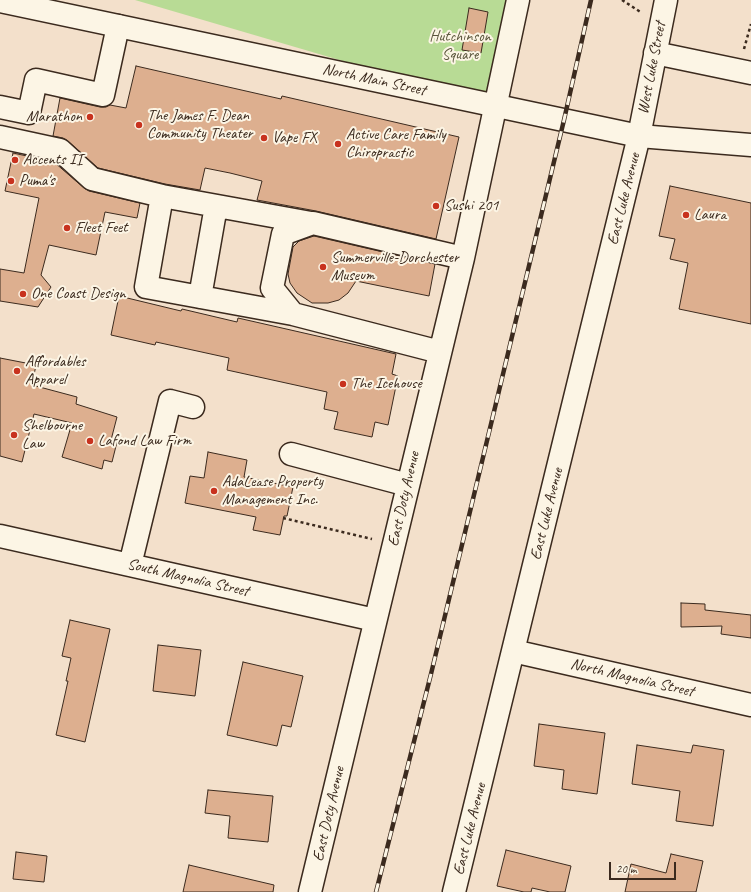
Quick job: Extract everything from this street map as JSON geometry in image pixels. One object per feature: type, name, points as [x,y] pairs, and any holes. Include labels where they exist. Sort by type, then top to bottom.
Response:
[{"type":"street","name":"East Doty Avenue","points":[[310,892],[462,258],[518,0]]},
{"type":"street","name":"West Luke Street","points":[[639,136],[666,0]]},
{"type":"street","name":"North Main Street","points":[[0,1],[639,136],[751,145]]},
{"type":"street","points":[[0,107],[29,113],[36,80],[103,95],[118,26]]},
{"type":"street","points":[[655,53],[751,73]]},
{"type":"street","name":"East Luke Avenue","points":[[454,892],[639,136]]},
{"type":"street","points":[[0,138],[60,150],[92,179],[162,196],[312,223],[462,258]]},
{"type":"street","points":[[162,196],[146,287],[293,314],[440,352]]},
{"type":"street","points":[[200,297],[216,206]]},
{"type":"street","points":[[293,314],[272,288],[283,234],[312,223]]},
{"type":"street","points":[[130,565],[170,401],[193,407]]},
{"type":"street","points":[[291,454],[408,485]]},
{"type":"street","name":"South Magnolia Street","points":[[0,536],[375,620]]},
{"type":"street","name":"North Magnolia Street","points":[[513,651],[751,706]]},
{"type":"path","points":[[283,518],[394,544]]},
{"type":"green space","name":"Hutchinson Square","points":[[135,0],[518,0],[496,106]]},
{"type":"building","points":[[469,8],[488,12],[481,53],[462,50]]},
{"type":"building","points":[[136,66],[281,99],[282,96],[459,137],[436,239],[316,211],[257,200],[262,181],[230,173],[205,168],[200,190],[165,184],[98,168],[68,141],[63,138],[53,136],[60,98],[100,107],[110,105],[126,108]]},
{"type":"building","points":[[13,153],[54,162],[89,191],[140,203],[137,218],[105,212],[96,255],[49,245],[41,275],[51,287],[38,307],[0,301],[0,269],[24,273],[39,198],[5,191]]},
{"type":"building","points":[[670,186],[751,203],[751,324],[679,309],[688,263],[670,259],[675,239],[659,236]]},
{"type":"building","name":"Summerville-Dorchester Museum","points":[[314,236],[435,264],[429,296],[356,281],[348,293],[339,300],[328,303],[312,303],[297,293],[290,283],[288,274],[293,247],[299,241]]},
{"type":"building","name":"The Icehouse","points":[[119,296],[181,311],[182,309],[237,322],[238,318],[396,354],[392,374],[398,376],[388,425],[375,422],[372,437],[334,429],[338,412],[324,409],[327,392],[227,370],[229,358],[156,342],[155,345],[111,335]]},
{"type":"building","points":[[0,358],[36,365],[32,385],[77,397],[76,404],[117,417],[111,440],[117,442],[112,462],[104,460],[102,469],[62,457],[72,423],[34,414],[22,462],[0,456]]},
{"type":"building","points":[[208,452],[247,460],[244,477],[293,487],[287,516],[284,516],[280,535],[253,530],[256,517],[185,503],[190,476],[204,478]]},
{"type":"building","points":[[681,603],[705,604],[705,610],[751,615],[751,638],[721,634],[722,626],[681,627]]},
{"type":"building","points":[[70,620],[110,629],[85,742],[56,735],[68,681],[66,681],[71,658],[62,656]]},
{"type":"building","points":[[158,645],[201,650],[195,696],[153,691]]},
{"type":"building","points":[[243,662],[303,676],[291,727],[282,725],[277,746],[227,735]]},
{"type":"building","points":[[539,724],[605,733],[597,794],[562,789],[564,770],[534,766]]},
{"type":"building","points":[[637,745],[691,753],[693,745],[724,750],[713,826],[676,821],[680,791],[632,784]]},
{"type":"building","points":[[208,790],[273,796],[268,842],[228,838],[230,816],[205,813]]},
{"type":"building","points":[[506,850],[571,866],[565,892],[550,892],[532,888],[531,892],[524,892],[497,886]]},
{"type":"building","points":[[16,852],[47,856],[44,882],[13,879]]},
{"type":"building","points":[[671,854],[703,861],[696,892],[625,892],[631,864],[666,873]]},
{"type":"building","points":[[189,865],[274,885],[273,892],[183,892]]},
{"type":"railway","points":[[376,892],[431,674],[564,120],[591,0]]},
{"type":"place","name":"Marathon","points":[[90,117]]},
{"type":"place","name":"The James F. Dean Community Theater","points":[[139,125]]},
{"type":"place","name":"Vape FX","points":[[264,138]]},
{"type":"place","name":"Active Care Family Chiropractic","points":[[338,144]]},
{"type":"place","name":"Accents II","points":[[15,160]]},
{"type":"place","name":"Puma's","points":[[11,181]]},
{"type":"place","name":"Sushi 201","points":[[436,206]]},
{"type":"place","name":"Laura","points":[[686,215]]},
{"type":"place","name":"Fleet Feet","points":[[67,228]]},
{"type":"place","name":"Summerville-Dorchester Museum","points":[[323,267]]},
{"type":"place","name":"One Coast Design","points":[[23,294]]},
{"type":"place","name":"Affordables Apparel","points":[[17,371]]},
{"type":"place","name":"The Icehouse","points":[[343,384]]},
{"type":"place","name":"Shelbourne Law","points":[[14,435]]},
{"type":"place","name":"Lafond Law Firm","points":[[90,441]]},
{"type":"place","name":"AdaLease Property Management Inc.","points":[[214,491]]}]
